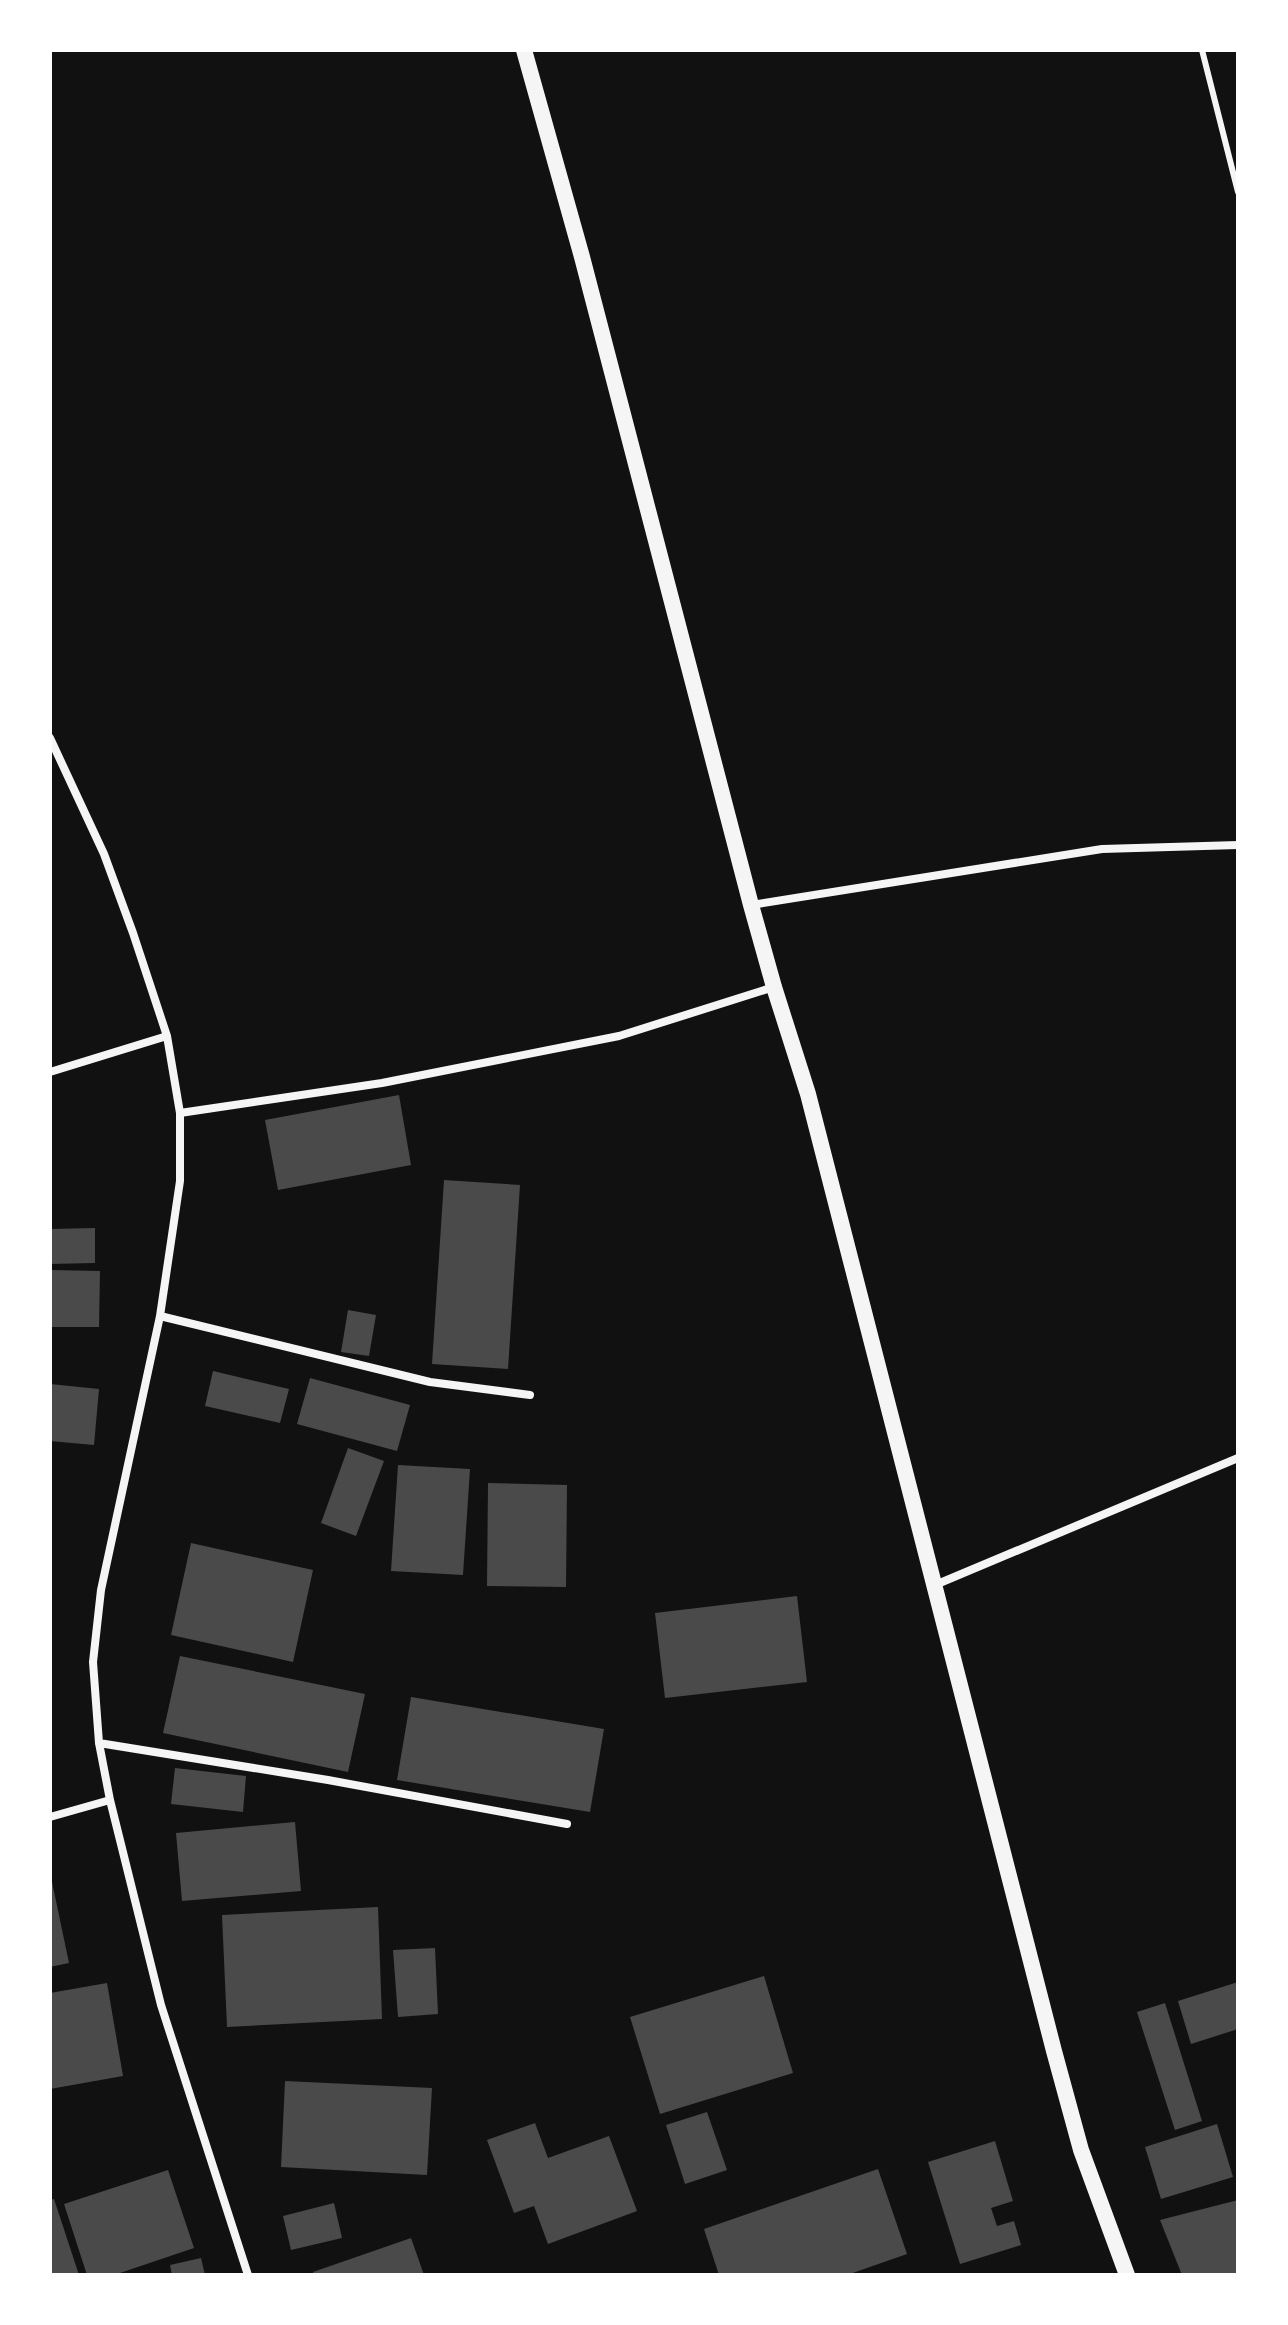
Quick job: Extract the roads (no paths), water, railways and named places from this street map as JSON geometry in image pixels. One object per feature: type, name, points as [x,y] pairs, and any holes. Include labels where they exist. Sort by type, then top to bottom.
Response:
[{"type":"main road","points":[[524,50],[582,257],[751,905],[808,1094],[1081,2150],[1127,2275]]},
{"type":"street","points":[[50,738],[104,854],[133,933],[167,1036],[180,1113],[180,1181],[160,1316],[101,1590],[93,1662],[99,1743],[110,1800],[161,2005],[248,2275]]},
{"type":"street","points":[[751,905],[1102,849],[1238,845]]},
{"type":"street","points":[[180,1113],[382,1083],[619,1036],[774,987]]},
{"type":"street","points":[[50,1072],[167,1036]]},
{"type":"street","points":[[160,1316],[430,1382],[530,1395]]},
{"type":"street","points":[[935,1585],[1238,1458]]},
{"type":"street","points":[[99,1743],[328,1780],[567,1824]]},
{"type":"street","points":[[50,1817],[110,1800]]},
{"type":"lane","points":[[1202,50],[1238,192]]}]
